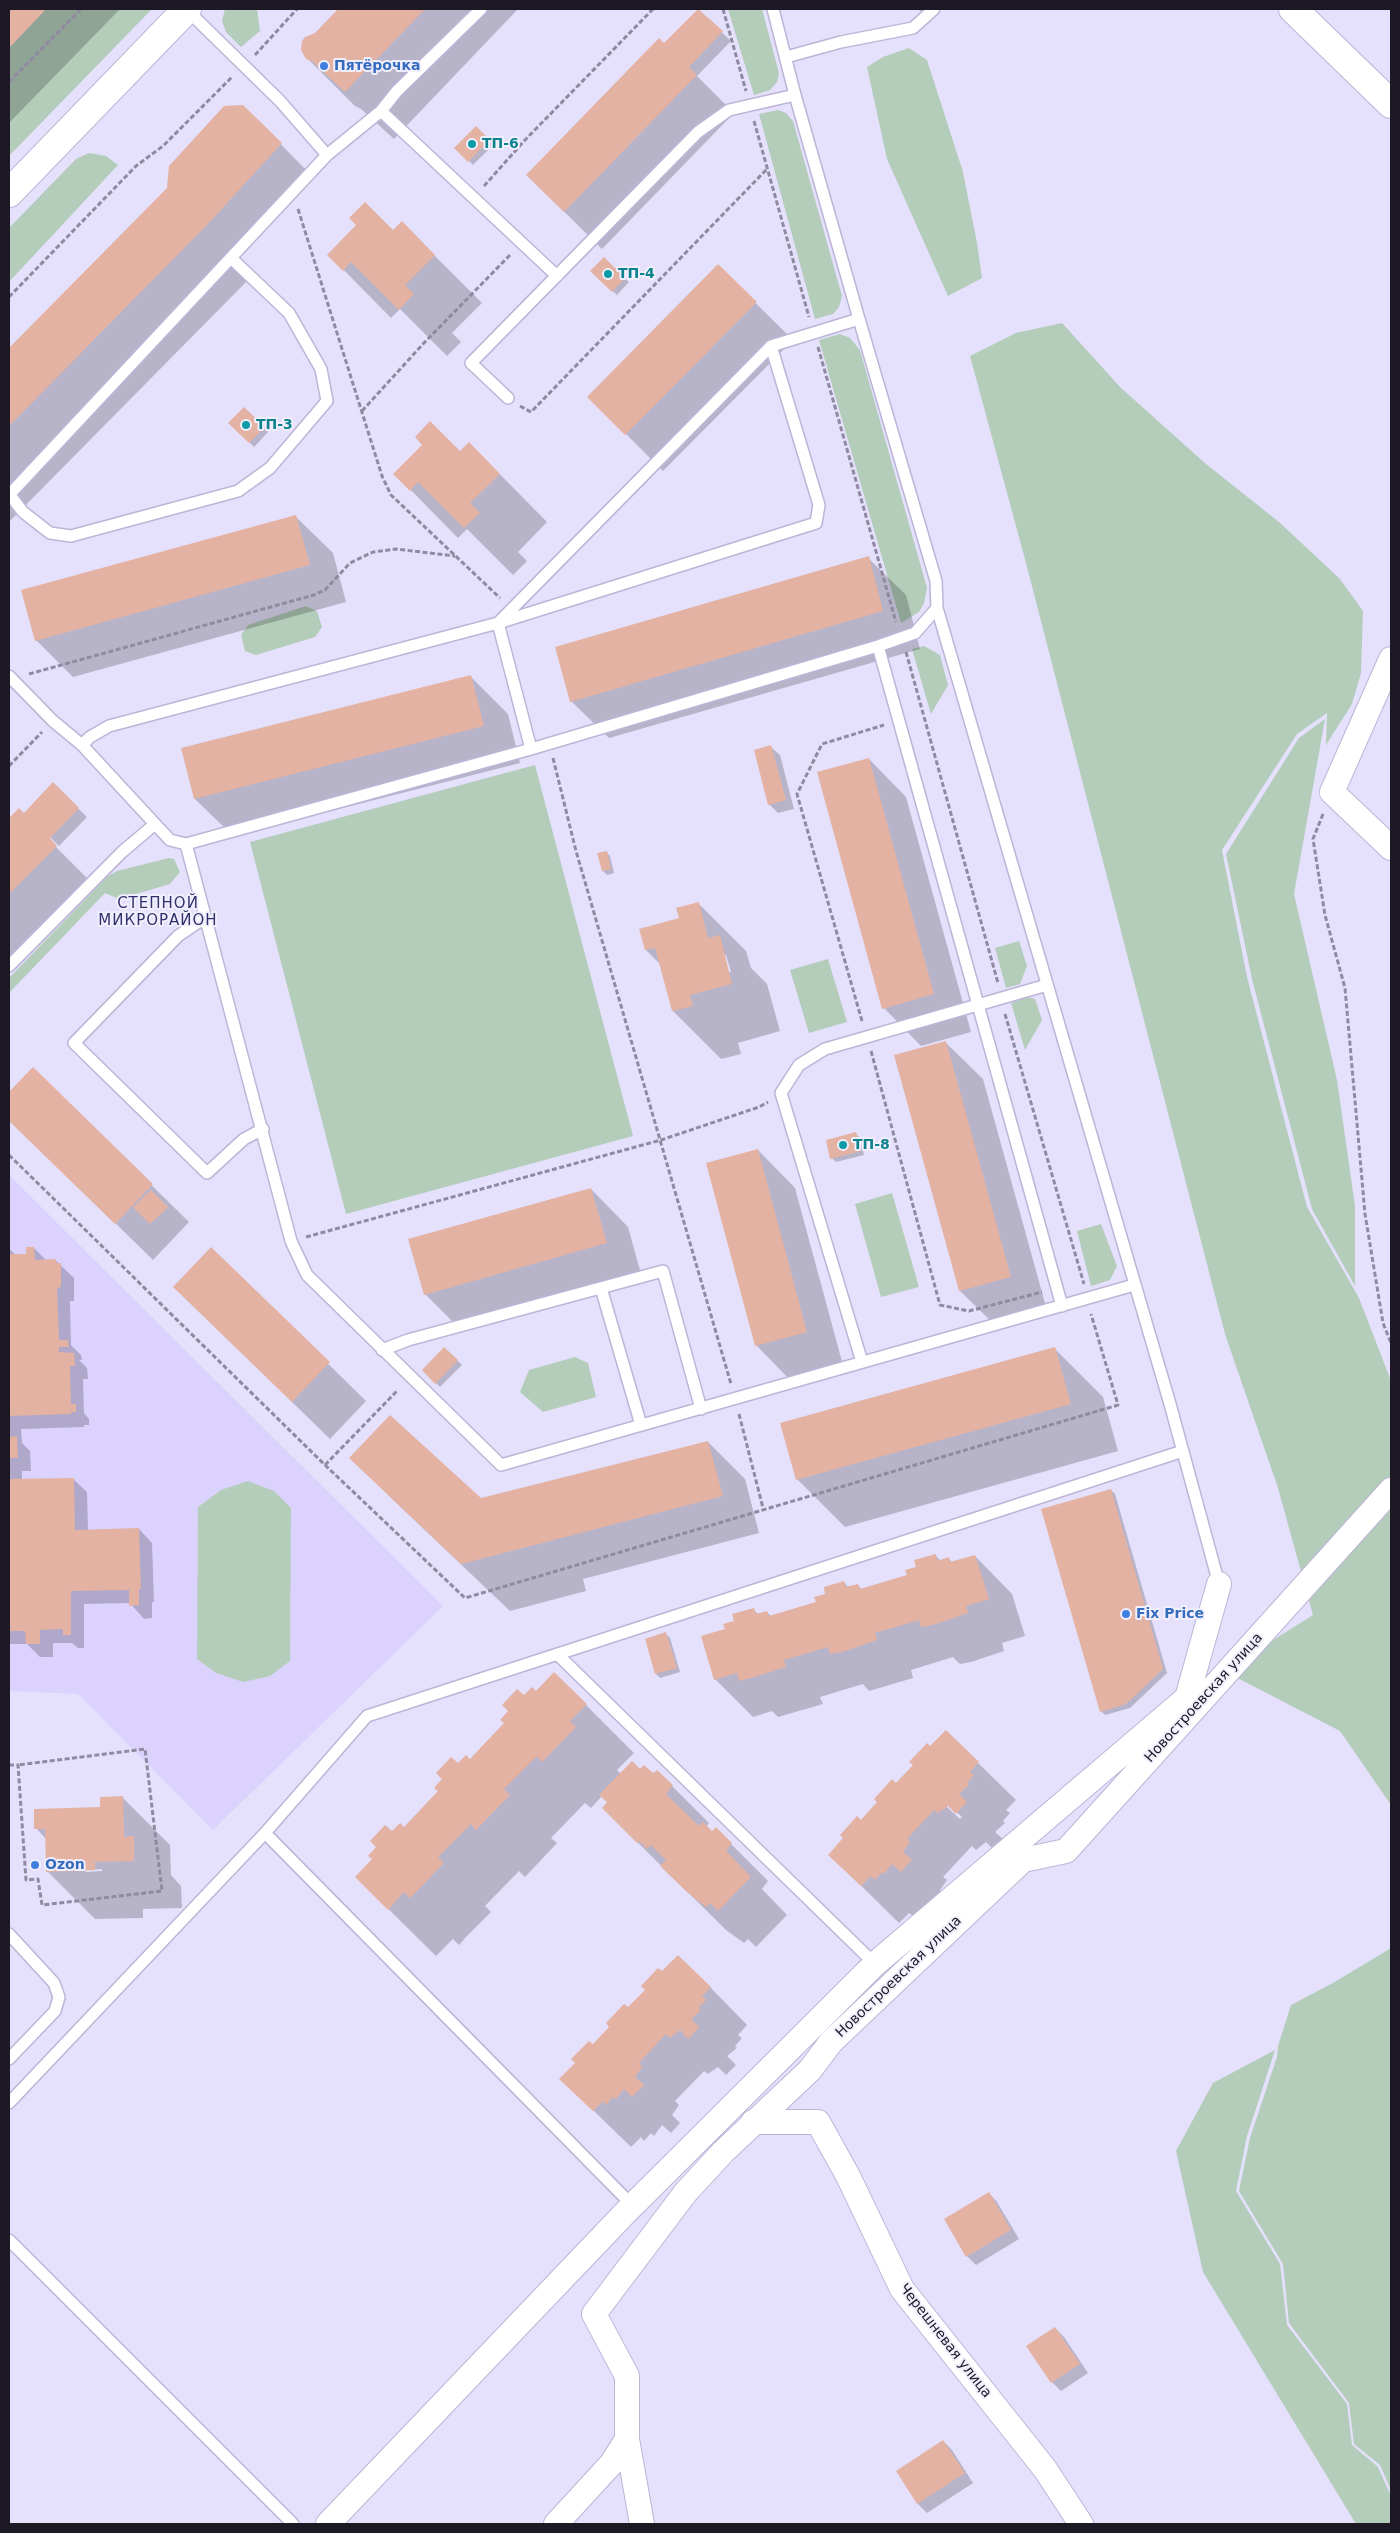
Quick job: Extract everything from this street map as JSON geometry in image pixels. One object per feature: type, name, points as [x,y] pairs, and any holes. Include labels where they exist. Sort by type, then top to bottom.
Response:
[{"type":"main road","points":[[9,193],[187,9]]},
{"type":"main road","points":[[1293,9],[1391,104]]},
{"type":"street","points":[[1391,660],[1332,792],[1391,848]]},
{"type":"street","name":"Новостроевская улица","points":[[628,2439],[627,2376],[594,2314],[686,2192],[753,2122],[810,2070],[831,2042],[1023,1860],[1066,1851],[1391,1490]]},
{"type":"street","points":[[328,2524],[633,2206],[876,1964],[1187,1698],[1219,1584]]},
{"type":"street","name":"Черешневая улица","points":[[753,2122],[818,2122],[848,2176],[902,2289],[1045,2469],[1081,2524]]},
{"type":"street","points":[[556,2524],[612,2462],[628,2439]]},
{"type":"street","points":[[628,2439],[642,2524]]},
{"type":"lane","points":[[187,9],[280,101],[327,155]]},
{"type":"lane","points":[[231,258],[289,313],[322,369],[326,401],[270,468],[238,491],[71,536],[50,533],[23,512],[9,495],[327,155],[381,111],[397,91],[481,9]]},
{"type":"lane","points":[[773,9],[795,95],[936,581],[937,608],[1183,1451],[1219,1584]]},
{"type":"lane","points":[[786,57],[841,42],[913,28],[934,9]]},
{"type":"lane","points":[[508,398],[471,363],[698,132],[729,110],[795,95]]},
{"type":"lane","points":[[381,111],[557,276]]},
{"type":"lane","points":[[498,623],[771,346],[859,318]]},
{"type":"lane","points":[[82,745],[90,737],[109,726],[498,623],[816,523],[819,505],[771,346]]},
{"type":"lane","points":[[10,677],[53,721],[82,745],[170,840],[186,844],[549,743],[878,646],[915,632],[937,608]]},
{"type":"lane","points":[[498,623],[531,748]]},
{"type":"lane","points":[[878,646],[1062,1306]]},
{"type":"lane","points":[[9,966],[122,852],[155,824]]},
{"type":"lane","points":[[186,844],[263,1129],[291,1241],[307,1275],[501,1465],[1134,1285]]},
{"type":"lane","points":[[207,919],[196,923],[178,936],[74,1043],[207,1174],[244,1139],[263,1129]]},
{"type":"lane","points":[[862,1362],[781,1093],[799,1065],[825,1049],[1047,985]]},
{"type":"lane","points":[[382,1350],[408,1340],[663,1271],[700,1409]]},
{"type":"lane","points":[[601,1288],[641,1425]]},
{"type":"lane","points":[[9,2103],[265,1833],[367,1716],[1183,1451]]},
{"type":"lane","points":[[557,1654],[876,1964]]},
{"type":"lane","points":[[265,1833],[633,2206]]},
{"type":"lane","points":[[9,1934],[54,1983],[59,1997],[56,2011],[9,2059]]},
{"type":"lane","points":[[9,2240],[293,2524]]},
{"type":"path","points":[[9,82],[81,9]]},
{"type":"path","points":[[9,298],[136,166],[163,146],[244,66],[297,9]]},
{"type":"path","points":[[474,198],[525,140],[653,9]]},
{"type":"path","points":[[508,398],[531,412],[767,168]]},
{"type":"path","points":[[293,191],[307,244],[382,476],[391,495],[512,609]]},
{"type":"path","points":[[362,411],[422,344],[522,243]]},
{"type":"path","points":[[10,677],[314,595],[326,590],[350,563],[373,552],[396,548],[455,556]]},
{"type":"path","points":[[9,766],[53,721]]},
{"type":"path","points":[[9,1155],[324,1465],[465,1598],[763,1508],[735,1399],[576,851],[549,743]]},
{"type":"path","points":[[1332,792],[1313,840],[1325,915],[1345,988],[1365,1214],[1383,1323],[1391,1343]]},
{"type":"path","points":[[291,1241],[660,1140],[759,1107],[781,1093]]},
{"type":"path","points":[[324,1465],[397,1391]]},
{"type":"path","points":[[9,1765],[144,1749],[162,1891],[42,1906],[38,1879],[26,1880],[18,1764]]},
{"type":"shaded area","points":[[9,1175],[443,1606],[213,1830],[78,1694],[9,1691]]},
{"type":"green space","points":[[46,9],[152,9],[9,156],[9,48]]},
{"type":"green space","points":[[225,9],[257,9],[260,31],[241,47],[226,32],[222,21]]},
{"type":"green space","points":[[728,9],[762,9],[779,73],[777,82],[770,90],[754,95]]},
{"type":"green space","points":[[909,48],[927,60],[963,172],[977,243],[982,278],[948,296],[887,159],[867,67],[883,57]]},
{"type":"green space","points":[[778,110],[786,113],[793,121],[842,296],[839,307],[833,314],[815,319],[759,114]]},
{"type":"green space","points":[[89,153],[106,156],[118,165],[9,282],[9,228],[76,159]]},
{"type":"green space","points":[[1062,323],[1121,388],[1206,464],[1279,522],[1340,579],[1363,611],[1361,673],[1352,704],[1326,745],[1327,713],[1297,734],[1222,850],[1247,977],[1307,1207],[1359,1298],[1391,1381],[1391,1805],[1340,1731],[1224,1671],[1313,1615],[1278,1488],[1225,1334],[1026,563],[970,356],[1016,333]]},
{"type":"green space","points":[[840,334],[850,338],[860,350],[927,588],[924,603],[919,612],[901,623],[819,340]]},
{"type":"green space","points":[[306,606],[317,611],[322,627],[315,637],[256,655],[245,651],[241,635],[248,625]]},
{"type":"green space","points":[[924,646],[940,655],[948,685],[931,714],[912,649]]},
{"type":"green space","points":[[1325,719],[1294,894],[1337,1080],[1355,1206],[1355,1286],[1312,1209],[1252,979],[1226,854],[1299,738]]},
{"type":"green space","points":[[535,765],[633,1136],[346,1214],[250,842]]},
{"type":"green space","points":[[169,858],[174,859],[180,872],[170,884],[119,899],[105,893],[9,993],[9,978],[108,876],[117,871]]},
{"type":"green space","points":[[1019,941],[1027,966],[1020,984],[1006,988],[995,948]]},
{"type":"green space","points":[[828,959],[847,1022],[809,1033],[790,970]]},
{"type":"green space","points":[[1028,997],[1035,999],[1042,1020],[1025,1050],[1011,1003]]},
{"type":"green space","points":[[892,1193],[919,1287],[881,1297],[855,1204]]},
{"type":"green space","points":[[1101,1224],[1117,1266],[1110,1280],[1091,1286],[1077,1231]]},
{"type":"green space","points":[[575,1357],[588,1363],[596,1397],[543,1412],[520,1392],[529,1370]]},
{"type":"green space","points":[[248,1481],[274,1491],[291,1508],[290,1661],[270,1676],[243,1682],[216,1673],[197,1659],[198,1507],[221,1490]]},
{"type":"green space","points":[[1391,1948],[1391,2490],[1380,2465],[1354,2444],[1349,2403],[1289,2323],[1283,2264],[1239,2191],[1250,2138],[1277,2057],[1278,2046],[1291,2005],[1333,1983]]},
{"type":"green space","points":[[1275,2050],[1247,2136],[1236,2191],[1280,2264],[1287,2325],[1347,2404],[1352,2445],[1378,2467],[1391,2496],[1391,2524],[1356,2524],[1203,2272],[1176,2151],[1213,2083]]},
{"type":"building","points":[[9,9],[46,9],[9,48]]},
{"type":"building","points":[[338,9],[425,9],[345,92],[312,61],[306,59],[301,50],[302,41],[305,37],[315,33]]},
{"type":"building","points":[[698,9],[723,31],[689,67],[697,75],[564,212],[526,175],[659,38],[664,43]]},
{"type":"building","points":[[243,105],[282,143],[206,226],[9,426],[9,348],[167,188],[169,166],[224,106]]},
{"type":"building","name":"ТП-6","points":[[476,126],[490,140],[468,162],[454,148]]},
{"type":"building","points":[[365,202],[393,230],[402,221],[435,255],[405,285],[414,294],[399,310],[351,262],[343,271],[327,255],[356,225],[349,218]]},
{"type":"building","name":"ТП-4","points":[[604,257],[625,278],[612,292],[590,271]]},
{"type":"building","points":[[718,264],[757,302],[625,435],[587,397]]},
{"type":"building","name":"ТП-3","points":[[244,407],[265,427],[249,443],[228,423]]},
{"type":"building","points":[[430,421],[460,451],[469,442],[500,474],[470,503],[480,513],[464,528],[418,482],[410,491],[393,474],[422,445],[415,437]]},
{"type":"building","points":[[296,515],[310,565],[35,641],[21,590]]},
{"type":"building","points":[[869,556],[883,611],[570,702],[555,647]]},
{"type":"building","points":[[471,675],[484,726],[194,799],[181,748]]},
{"type":"building","points":[[771,745],[786,800],[768,805],[754,750]]},
{"type":"building","points":[[869,758],[934,994],[882,1009],[817,772]]},
{"type":"building","points":[[53,782],[79,808],[50,838],[57,846],[9,894],[9,818],[19,808],[24,813]]},
{"type":"building","points":[[607,851],[611,869],[602,871],[597,853]]},
{"type":"building","points":[[699,902],[708,938],[720,935],[732,984],[690,995],[693,1006],[672,1011],[655,948],[645,950],[639,929],[679,918],[676,908]]},
{"type":"building","points":[[946,1041],[1011,1277],[959,1291],[894,1055]]},
{"type":"building","points":[[33,1067],[153,1184],[115,1224],[9,1121],[9,1092]]},
{"type":"building","name":"ТП-8","points":[[856,1132],[861,1151],[830,1159],[826,1140]]},
{"type":"building","points":[[758,1149],[807,1332],[755,1346],[706,1163]]},
{"type":"building","points":[[591,1188],[607,1243],[424,1295],[408,1239]]},
{"type":"building","points":[[151,1190],[168,1207],[150,1224],[133,1207]]},
{"type":"building","points":[[26,1247],[34,1247],[35,1260],[56,1259],[56,1263],[61,1263],[61,1287],[57,1288],[59,1340],[68,1340],[69,1347],[59,1347],[59,1352],[74,1353],[75,1366],[70,1366],[71,1404],[76,1404],[76,1412],[71,1412],[71,1414],[9,1416],[9,1254],[26,1254]]},
{"type":"building","points":[[211,1247],[330,1362],[292,1402],[173,1287]]},
{"type":"building","points":[[444,1347],[458,1360],[435,1384],[422,1370]]},
{"type":"building","points":[[1055,1347],[1071,1404],[796,1480],[780,1423]]},
{"type":"building","points":[[390,1415],[481,1498],[708,1441],[723,1496],[461,1564],[349,1458]]},
{"type":"building","points":[[17,1436],[18,1458],[9,1458],[9,1437]]},
{"type":"building","points":[[74,1478],[75,1530],[139,1528],[141,1589],[139,1589],[139,1605],[129,1606],[129,1590],[71,1591],[71,1635],[63,1635],[63,1629],[40,1630],[40,1644],[26,1644],[25,1631],[9,1631],[9,1479]]},
{"type":"building","points":[[1111,1489],[1163,1669],[1126,1704],[1100,1712],[1041,1509]]},
{"type":"building","points":[[936,1554],[937,1561],[949,1557],[950,1562],[975,1555],[989,1599],[966,1606],[968,1613],[933,1625],[921,1627],[919,1620],[875,1633],[877,1640],[842,1652],[830,1654],[828,1647],[784,1660],[786,1667],[751,1678],[739,1681],[737,1673],[714,1680],[701,1636],[725,1629],[723,1624],[734,1621],[732,1614],[754,1608],[756,1614],[767,1611],[769,1616],[816,1602],[814,1597],[825,1594],[824,1587],[844,1581],[846,1587],[858,1584],[860,1589],[907,1575],[905,1570],[916,1567],[914,1560]]},
{"type":"building","points":[[666,1632],[677,1668],[655,1674],[645,1639]]},
{"type":"building","points":[[554,1672],[587,1704],[570,1721],[576,1727],[542,1762],[537,1756],[504,1789],[510,1795],[476,1830],[471,1824],[438,1857],[444,1863],[410,1898],[404,1892],[388,1910],[355,1877],[372,1859],[368,1856],[376,1847],[370,1841],[385,1825],[392,1831],[400,1823],[404,1827],[438,1791],[434,1788],[442,1779],[436,1773],[451,1757],[458,1763],[466,1755],[470,1759],[504,1723],[500,1720],[508,1711],[502,1705],[517,1689],[524,1695],[532,1687],[536,1691]]},
{"type":"building","points":[[946,1730],[979,1762],[970,1772],[974,1775],[967,1783],[969,1785],[959,1794],[967,1802],[956,1814],[948,1806],[938,1813],[934,1810],[907,1839],[910,1842],[903,1852],[912,1860],[901,1872],[892,1864],[884,1874],[882,1872],[875,1880],[871,1876],[861,1886],[828,1855],[843,1838],[840,1835],[857,1816],[861,1820],[877,1802],[874,1799],[892,1779],[896,1783],[913,1765],[909,1762],[927,1743],[930,1746]]},
{"type":"building","points":[[632,1761],[640,1769],[644,1765],[653,1773],[657,1770],[673,1785],[666,1794],[699,1826],[703,1822],[712,1831],[716,1827],[732,1843],[726,1851],[751,1877],[718,1911],[710,1903],[706,1907],[687,1892],[660,1866],[666,1860],[651,1845],[647,1849],[639,1841],[637,1843],[602,1808],[607,1802],[599,1795]]},
{"type":"building","points":[[123,1796],[124,1837],[134,1836],[134,1861],[95,1862],[95,1870],[46,1872],[45,1829],[34,1829],[34,1809],[100,1807],[100,1797]]},
{"type":"building","points":[[678,1955],[711,1987],[702,1996],[706,2000],[698,2008],[701,2010],[691,2019],[699,2027],[688,2039],[680,2030],[670,2038],[666,2034],[639,2063],[642,2067],[635,2077],[644,2085],[632,2097],[624,2089],[616,2099],[613,2097],[606,2105],[603,2101],[593,2111],[559,2079],[575,2063],[571,2059],[589,2041],[593,2044],[609,2027],[606,2023],[624,2004],[628,2007],[645,1990],[641,1986],[658,1968],[662,1971]]},
{"type":"building","points":[[989,2192],[1011,2230],[966,2257],[944,2219]]},
{"type":"building","points":[[1055,2327],[1080,2364],[1051,2383],[1026,2346]]},
{"type":"building","points":[[943,2440],[965,2473],[917,2504],[896,2471]]},
{"type":"place","name":"Пятёрочка","points":[[324,66]]},
{"type":"place","name":"ТП-6","points":[[472,144]]},
{"type":"place","name":"ТП-4","points":[[608,274]]},
{"type":"place","name":"ТП-3","points":[[246,425]]},
{"type":"place","name":"ТП-8","points":[[843,1145]]},
{"type":"place","name":"Fix Price","points":[[1126,1614]]},
{"type":"place","name":"Ozon","points":[[35,1865]]},
{"type":"district","name":"СТЕПНОЙ МИКРОРАЙОН","points":[[158,912]]}]
